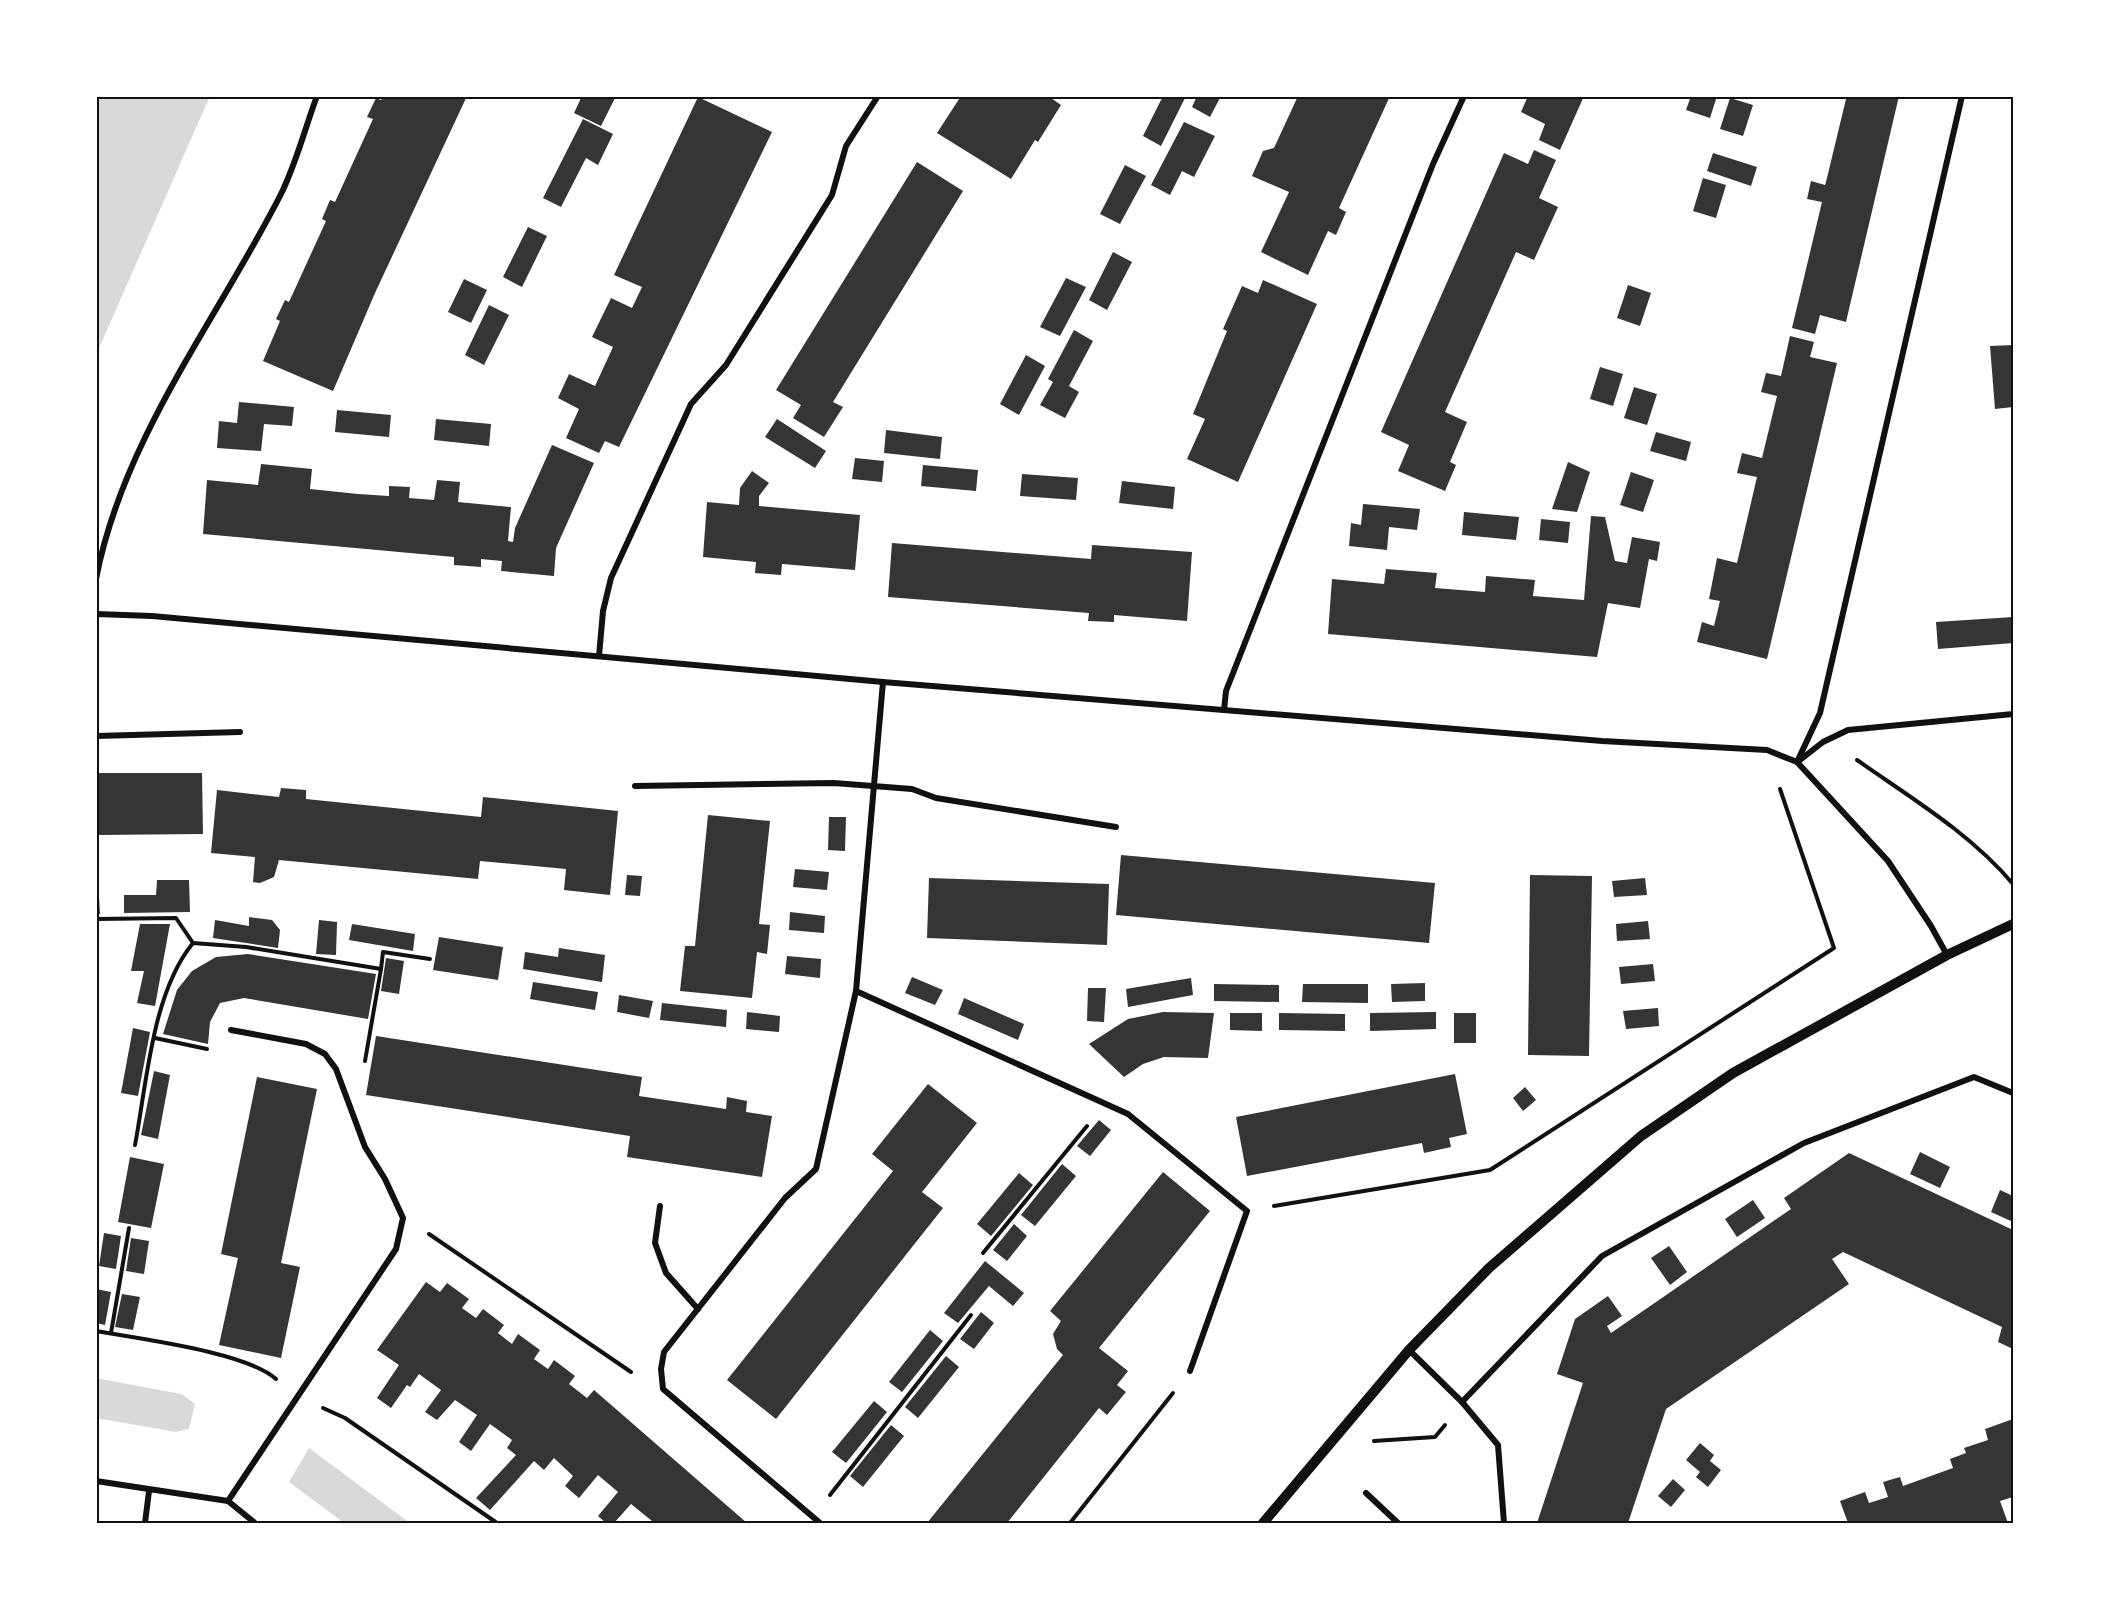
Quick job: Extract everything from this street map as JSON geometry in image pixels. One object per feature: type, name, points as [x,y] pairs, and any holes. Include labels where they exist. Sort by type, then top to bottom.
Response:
[{"type":"street","points":[[96,579],[104,538],[144,440],[282,192],[317,96]]},
{"type":"street","points":[[599,656],[603,611],[611,578],[691,404],[726,365],[832,195],[846,146],[878,96]]},
{"type":"street","points":[[1224,710],[1226,692],[1433,164],[1464,96]]},
{"type":"street","points":[[1797,762],[1820,713],[1962,96]]},
{"type":"street","points":[[96,614],[152,616],[883,682],[1602,741],[1767,750],[1797,762],[1888,861],[1931,926],[1947,955]]},
{"type":"street","points":[[820,1523],[663,1389],[662,1369],[664,1352],[785,1197],[816,1169],[856,991],[883,682]]},
{"type":"street","points":[[1797,762],[1823,742],[1848,730],[2013,714]]},
{"type":"street","points":[[96,736],[240,732]]},
{"type":"street","points":[[635,786],[834,783],[912,789],[936,798],[1116,827]]},
{"type":"street","points":[[1263,1523],[1409,1350],[1489,1268],[1641,1136],[1733,1073],[1947,955],[2013,924]]},
{"type":"street","points":[[856,991],[1128,1114],[1246,1211],[1190,1371]]},
{"type":"street","points":[[228,1501],[396,1249],[403,1218],[385,1179],[365,1147],[336,1069],[325,1054],[306,1044],[231,1030]]},
{"type":"street","points":[[1462,1402],[1602,1256],[1815,1139],[1974,1077],[2013,1093]]},
{"type":"street","points":[[660,1206],[655,1243],[666,1273],[698,1309]]},
{"type":"street","points":[[1409,1350],[1462,1402],[1498,1445],[1504,1523]]},
{"type":"street","points":[[96,1481],[149,1491],[228,1501],[255,1523]]},
{"type":"street","points":[[145,1523],[149,1491]]},
{"type":"street","points":[[1366,1493],[1398,1523]]},
{"type":"path","points":[[1246,1211],[1490,1170],[1834,948],[1767,750]]},
{"type":"path","points":[[1852,756],[1969,840],[1992,860],[2013,884]]},
{"type":"path","points":[[96,919],[176,918],[193,943]]},
{"type":"path","points":[[381,969],[383,952],[430,959]]},
{"type":"path","points":[[155,1038],[213,1050],[231,1030]]},
{"type":"path","points":[[983,1253],[1105,1104]]},
{"type":"path","points":[[403,1218],[615,1364],[663,1389]]},
{"type":"path","points":[[111,1333],[129,1228]]},
{"type":"path","points":[[813,1517],[971,1315]]},
{"type":"path","points":[[1070,1523],[1190,1371]]},
{"type":"path","points":[[1367,1450],[1374,1441],[1435,1437],[1462,1402]]},
{"type":"shaded area","points":[[96,96],[210,96],[96,355]]},
{"type":"shaded area","points":[[96,1378],[181,1394],[195,1404],[189,1429],[176,1432],[96,1418]]},
{"type":"shaded area","points":[[309,1448],[410,1523],[344,1523],[289,1482]]},
{"type":"building","points":[[384,96],[467,96],[375,293],[333,391],[263,361],[280,321],[276,319],[285,300],[289,302],[326,221],[322,219],[330,200],[335,202],[373,119],[367,117],[376,98],[381,100]]},
{"type":"building","points":[[582,96],[616,96],[601,126],[574,113]]},
{"type":"building","points":[[961,96],[1048,96],[1061,105],[1038,142],[1035,140],[1011,179],[937,133]]},
{"type":"building","points":[[1163,96],[1185,98],[1161,146],[1143,136]]},
{"type":"building","points":[[1197,96],[1221,96],[1210,117],[1192,107]]},
{"type":"building","points":[[1298,96],[1390,96],[1339,208],[1346,212],[1336,235],[1328,231],[1308,275],[1261,252],[1289,192],[1252,176],[1263,151],[1274,148]]},
{"type":"building","points":[[1528,96],[1584,96],[1560,150],[1539,140],[1545,124],[1521,112]]},
{"type":"building","points":[[1691,96],[1717,96],[1710,118],[1686,110]]},
{"type":"building","points":[[1837,96],[1899,96],[1846,322],[1820,315],[1815,334],[1792,328],[1822,202],[1807,199],[1811,181],[1825,185],[1826,182],[1846,99]]},
{"type":"building","points":[[698,97],[772,132],[619,447],[605,441],[599,453],[566,438],[579,409],[558,398],[569,374],[595,386],[613,347],[592,337],[611,298],[632,308],[642,287],[614,275]]},
{"type":"building","points":[[1730,98],[1753,105],[1743,136],[1720,129]]},
{"type":"building","points":[[583,119],[613,134],[598,165],[586,158],[561,207],[543,198]]},
{"type":"building","points":[[1184,122],[1215,136],[1194,177],[1182,171],[1170,195],[1151,185]]},
{"type":"building","points":[[1534,150],[1556,160],[1539,198],[1558,207],[1534,260],[1516,252],[1445,412],[1467,422],[1450,462],[1456,465],[1445,491],[1398,471],[1409,445],[1381,432],[1504,153],[1528,164]]},
{"type":"building","points":[[1713,153],[1757,167],[1751,186],[1707,171]]},
{"type":"building","points":[[917,162],[963,191],[833,402],[843,407],[824,437],[793,418],[801,405],[776,390]]},
{"type":"building","points":[[1125,165],[1146,176],[1120,224],[1100,214]]},
{"type":"building","points":[[1703,178],[1726,185],[1716,218],[1693,211]]},
{"type":"building","points":[[528,227],[547,236],[522,287],[503,277]]},
{"type":"building","points":[[1113,252],[1132,262],[1107,310],[1089,300]]},
{"type":"building","points":[[1066,278],[1086,287],[1060,336],[1040,327]]},
{"type":"building","points":[[464,279],[487,290],[471,323],[448,312]]},
{"type":"building","points":[[1263,280],[1317,304],[1238,482],[1187,459],[1205,419],[1193,414],[1227,331],[1223,329],[1242,286],[1258,293]]},
{"type":"building","points":[[1628,285],[1651,293],[1640,326],[1617,318]]},
{"type":"building","points":[[489,305],[509,315],[484,365],[465,355]]},
{"type":"building","points":[[1074,330],[1093,341],[1069,386],[1079,392],[1065,418],[1040,405],[1053,382],[1048,379]]},
{"type":"building","points":[[1790,336],[1814,342],[1810,357],[1837,363],[1767,659],[1697,642],[1702,622],[1714,626],[1720,601],[1709,599],[1717,558],[1737,563],[1757,477],[1737,473],[1742,453],[1762,458],[1777,396],[1761,392],[1766,373],[1781,376]]},
{"type":"building","points":[[2013,345],[2013,407],[1995,409],[1990,346]]},
{"type":"building","points":[[1026,355],[1045,366],[1019,415],[1000,404]]},
{"type":"building","points":[[1600,367],[1623,374],[1613,406],[1590,399]]},
{"type":"building","points":[[1634,387],[1657,394],[1647,425],[1624,418]]},
{"type":"building","points":[[239,402],[294,407],[292,426],[264,424],[261,451],[217,448],[219,421],[237,423]]},
{"type":"building","points":[[337,410],[391,415],[389,437],[335,432]]},
{"type":"building","points":[[436,419],[491,424],[489,446],[434,440]]},
{"type":"building","points":[[777,419],[826,451],[815,468],[765,437]]},
{"type":"building","points":[[886,430],[942,437],[940,459],[884,453]]},
{"type":"building","points":[[1656,432],[1691,442],[1686,461],[1650,451]]},
{"type":"building","points":[[552,445],[594,463],[556,548],[554,576],[501,571],[502,561],[481,559],[481,567],[454,565],[454,557],[203,534],[207,480],[258,485],[261,464],[312,469],[310,489],[358,494],[389,496],[389,486],[410,487],[409,498],[434,500],[437,480],[460,482],[458,502],[511,507],[508,541],[513,542],[515,528]]},
{"type":"building","points":[[855,458],[884,461],[882,482],[852,479]]},
{"type":"building","points":[[1568,462],[1590,472],[1577,512],[1552,509]]},
{"type":"building","points":[[923,465],[978,470],[976,491],[921,486]]},
{"type":"building","points":[[752,471],[769,483],[759,496],[759,506],[860,515],[855,570],[782,564],[781,575],[755,573],[756,562],[703,557],[707,502],[739,505],[740,488]]},
{"type":"building","points":[[1631,472],[1654,480],[1643,512],[1620,505]]},
{"type":"building","points":[[1022,474],[1078,478],[1076,500],[1020,496]]},
{"type":"building","points":[[1122,481],[1175,487],[1173,509],[1119,503]]},
{"type":"building","points":[[1363,504],[1420,509],[1417,530],[1389,527],[1387,550],[1349,546],[1351,523],[1361,525]]},
{"type":"building","points":[[1464,512],[1519,517],[1516,540],[1462,535]]},
{"type":"building","points":[[1591,516],[1605,517],[1615,561],[1627,563],[1632,537],[1660,542],[1657,561],[1649,559],[1640,608],[1608,603],[1597,657],[1328,634],[1332,579],[1384,584],[1386,569],[1437,573],[1435,588],[1485,592],[1486,576],[1535,580],[1533,596],[1584,600]]},
{"type":"building","points":[[1541,519],[1570,522],[1568,543],[1539,540]]},
{"type":"building","points":[[892,543],[1091,559],[1092,545],[1192,552],[1187,621],[1114,615],[1114,622],[1088,621],[1089,613],[888,597]]},
{"type":"building","points":[[2013,617],[2013,643],[1938,649],[1936,622]]},
{"type":"building","points":[[96,773],[202,773],[203,834],[96,835]]},
{"type":"building","points":[[281,788],[306,790],[306,799],[481,817],[483,797],[618,811],[610,895],[564,890],[566,869],[480,861],[478,879],[279,860],[274,877],[260,883],[253,882],[255,857],[211,853],[217,790],[279,797]]},
{"type":"building","points":[[708,815],[770,821],[759,924],[770,925],[767,954],[757,952],[752,998],[680,991],[685,946],[695,946]]},
{"type":"building","points":[[829,817],[846,817],[845,851],[828,850]]},
{"type":"building","points":[[1121,855],[1435,883],[1429,943],[1116,915]]},
{"type":"building","points":[[795,869],[829,872],[827,890],[793,887]]},
{"type":"building","points":[[627,875],[642,876],[640,896],[625,895]]},
{"type":"building","points":[[1530,875],[1592,876],[1589,1056],[1528,1055]]},
{"type":"building","points":[[929,878],[1109,884],[1107,945],[927,938]]},
{"type":"building","points":[[1645,878],[1647,895],[1614,897],[1612,881]]},
{"type":"building","points":[[157,880],[189,880],[190,912],[124,913],[124,895],[156,895]]},
{"type":"building","points":[[96,897],[99,897],[100,914],[96,914]]},
{"type":"building","points":[[790,912],[825,916],[824,933],[789,930]]},
{"type":"building","points":[[249,917],[272,920],[280,930],[278,948],[213,938],[215,920],[249,926]]},
{"type":"building","points":[[319,920],[337,922],[336,955],[316,954]]},
{"type":"building","points":[[1648,921],[1650,939],[1617,941],[1616,924]]},
{"type":"building","points":[[140,924],[170,924],[155,1006],[137,1003],[144,971],[131,971]]},
{"type":"building","points":[[352,924],[415,934],[413,951],[349,940]]},
{"type":"building","points":[[439,937],[503,947],[498,980],[433,970]]},
{"type":"building","points":[[559,948],[605,955],[602,982],[523,969],[525,952],[558,957]]},
{"type":"building","points":[[248,954],[376,974],[368,1019],[244,998],[220,1003],[210,1022],[208,1044],[163,1034],[177,990],[192,971],[216,957]]},
{"type":"building","points":[[787,956],[821,959],[820,978],[785,974]]},
{"type":"building","points":[[386,958],[404,961],[399,994],[381,991]]},
{"type":"building","points":[[1653,964],[1655,981],[1621,984],[1619,967]]},
{"type":"building","points":[[912,977],[943,990],[935,1005],[905,993]]},
{"type":"building","points":[[1191,978],[1193,995],[1128,1007],[1126,989]]},
{"type":"building","points":[[533,982],[598,992],[595,1010],[530,999]]},
{"type":"building","points":[[1425,983],[1425,1001],[1392,1002],[1391,984]]},
{"type":"building","points":[[1214,984],[1279,985],[1279,1002],[1214,1001]]},
{"type":"building","points":[[1303,984],[1368,984],[1368,1003],[1302,1002]]},
{"type":"building","points":[[1088,988],[1106,988],[1104,1022],[1087,1021]]},
{"type":"building","points":[[619,995],[653,1001],[649,1018],[617,1012]]},
{"type":"building","points":[[964,998],[1024,1024],[1018,1040],[958,1014]]},
{"type":"building","points":[[662,1003],[727,1010],[726,1027],[660,1020]]},
{"type":"building","points":[[1658,1008],[1659,1026],[1626,1029],[1623,1011]]},
{"type":"building","points":[[747,1012],[780,1016],[779,1032],[746,1029]]},
{"type":"building","points":[[1163,1012],[1214,1013],[1208,1058],[1164,1057],[1143,1064],[1124,1077],[1089,1044],[1128,1019]]},
{"type":"building","points":[[1436,1012],[1436,1029],[1370,1031],[1370,1013]]},
{"type":"building","points":[[1230,1013],[1262,1013],[1262,1031],[1230,1030]]},
{"type":"building","points":[[1279,1013],[1345,1014],[1345,1031],[1279,1030]]},
{"type":"building","points":[[1454,1013],[1476,1013],[1476,1043],[1454,1043]]},
{"type":"building","points":[[133,1028],[150,1032],[138,1096],[121,1093]]},
{"type":"building","points":[[376,1036],[642,1077],[639,1096],[726,1109],[727,1097],[747,1101],[746,1112],[772,1116],[762,1177],[627,1157],[630,1136],[366,1095]]},
{"type":"building","points":[[154,1071],[170,1075],[158,1139],[141,1135]]},
{"type":"building","points":[[1455,1074],[1467,1134],[1449,1138],[1451,1147],[1424,1153],[1422,1143],[1247,1176],[1236,1117]]},
{"type":"building","points":[[257,1077],[317,1089],[281,1263],[300,1267],[281,1358],[219,1345],[238,1258],[221,1254]]},
{"type":"building","points":[[928,1084],[977,1123],[922,1192],[943,1208],[776,1419],[727,1380],[893,1171],[872,1154]]},
{"type":"building","points":[[1525,1087],[1536,1100],[1523,1111],[1513,1098]]},
{"type":"building","points":[[1099,1120],[1111,1130],[1090,1156],[1077,1146]]},
{"type":"building","points":[[1920,1152],[1950,1167],[1940,1188],[1910,1174]]},
{"type":"building","points":[[1849,1153],[2013,1230],[2013,1349],[1998,1342],[2002,1327],[1843,1252],[1832,1259],[1849,1284],[1666,1409],[1628,1523],[1537,1523],[1583,1383],[1557,1374],[1575,1319],[1608,1296],[1622,1316],[1607,1326],[1611,1333],[1791,1209],[1784,1198]]},
{"type":"building","points":[[130,1157],[164,1164],[151,1228],[118,1222]]},
{"type":"building","points":[[1062,1164],[1076,1176],[1035,1226],[1021,1215]]},
{"type":"building","points":[[1163,1172],[1210,1211],[1099,1348],[1128,1371],[1117,1385],[1126,1392],[1107,1415],[1099,1408],[1007,1523],[927,1523],[1063,1355],[1057,1349],[1053,1334],[1061,1321],[1050,1311]]},
{"type":"building","points":[[1019,1173],[1033,1185],[991,1236],[977,1224]]},
{"type":"building","points":[[2000,1190],[2013,1196],[2013,1222],[1991,1212]]},
{"type":"building","points":[[1753,1200],[1765,1218],[1737,1237],[1725,1219]]},
{"type":"building","points":[[1014,1224],[1027,1236],[1007,1261],[993,1250]]},
{"type":"building","points":[[104,1233],[121,1236],[116,1269],[99,1266]]},
{"type":"building","points":[[131,1238],[149,1241],[144,1274],[126,1271]]},
{"type":"building","points":[[1669,1246],[1687,1272],[1670,1285],[1651,1258]]},
{"type":"building","points":[[985,1261],[1024,1293],[1013,1306],[989,1286],[958,1323],[944,1313]]},
{"type":"building","points":[[426,1282],[440,1292],[447,1283],[469,1299],[462,1308],[476,1318],[483,1309],[504,1325],[498,1333],[512,1344],[518,1334],[540,1350],[534,1359],[548,1369],[554,1360],[575,1376],[569,1384],[587,1398],[594,1390],[747,1523],[650,1523],[652,1521],[631,1504],[614,1523],[606,1523],[598,1516],[618,1492],[598,1475],[579,1498],[565,1486],[573,1476],[554,1458],[544,1470],[534,1461],[490,1510],[476,1498],[516,1455],[507,1448],[512,1440],[490,1424],[471,1451],[459,1442],[477,1415],[455,1400],[437,1420],[425,1412],[441,1390],[419,1374],[410,1387],[407,1385],[391,1408],[377,1398],[399,1365],[377,1350]]},
{"type":"building","points":[[96,1289],[111,1292],[105,1325],[96,1323]]},
{"type":"building","points":[[122,1294],[140,1297],[133,1330],[115,1327]]},
{"type":"building","points":[[981,1312],[994,1323],[974,1349],[960,1339]]},
{"type":"building","points":[[930,1330],[943,1341],[902,1392],[889,1382]]},
{"type":"building","points":[[946,1356],[959,1367],[918,1418],[905,1407]]},
{"type":"building","points":[[874,1401],[887,1412],[846,1463],[832,1452]]},
{"type":"building","points":[[2013,1419],[2013,1497],[2000,1501],[2008,1523],[1848,1523],[1840,1501],[1865,1492],[1869,1503],[1888,1497],[1883,1482],[1900,1477],[1903,1486],[1953,1468],[1950,1459],[1966,1453],[1964,1448],[1988,1440],[1985,1429]]},
{"type":"building","points":[[891,1425],[904,1436],[863,1487],[850,1476]]},
{"type":"building","points":[[1700,1443],[1714,1455],[1710,1461],[1721,1470],[1708,1487],[1696,1477],[1700,1472],[1686,1460]]},
{"type":"building","points":[[1673,1479],[1685,1490],[1671,1507],[1658,1496]]}]
